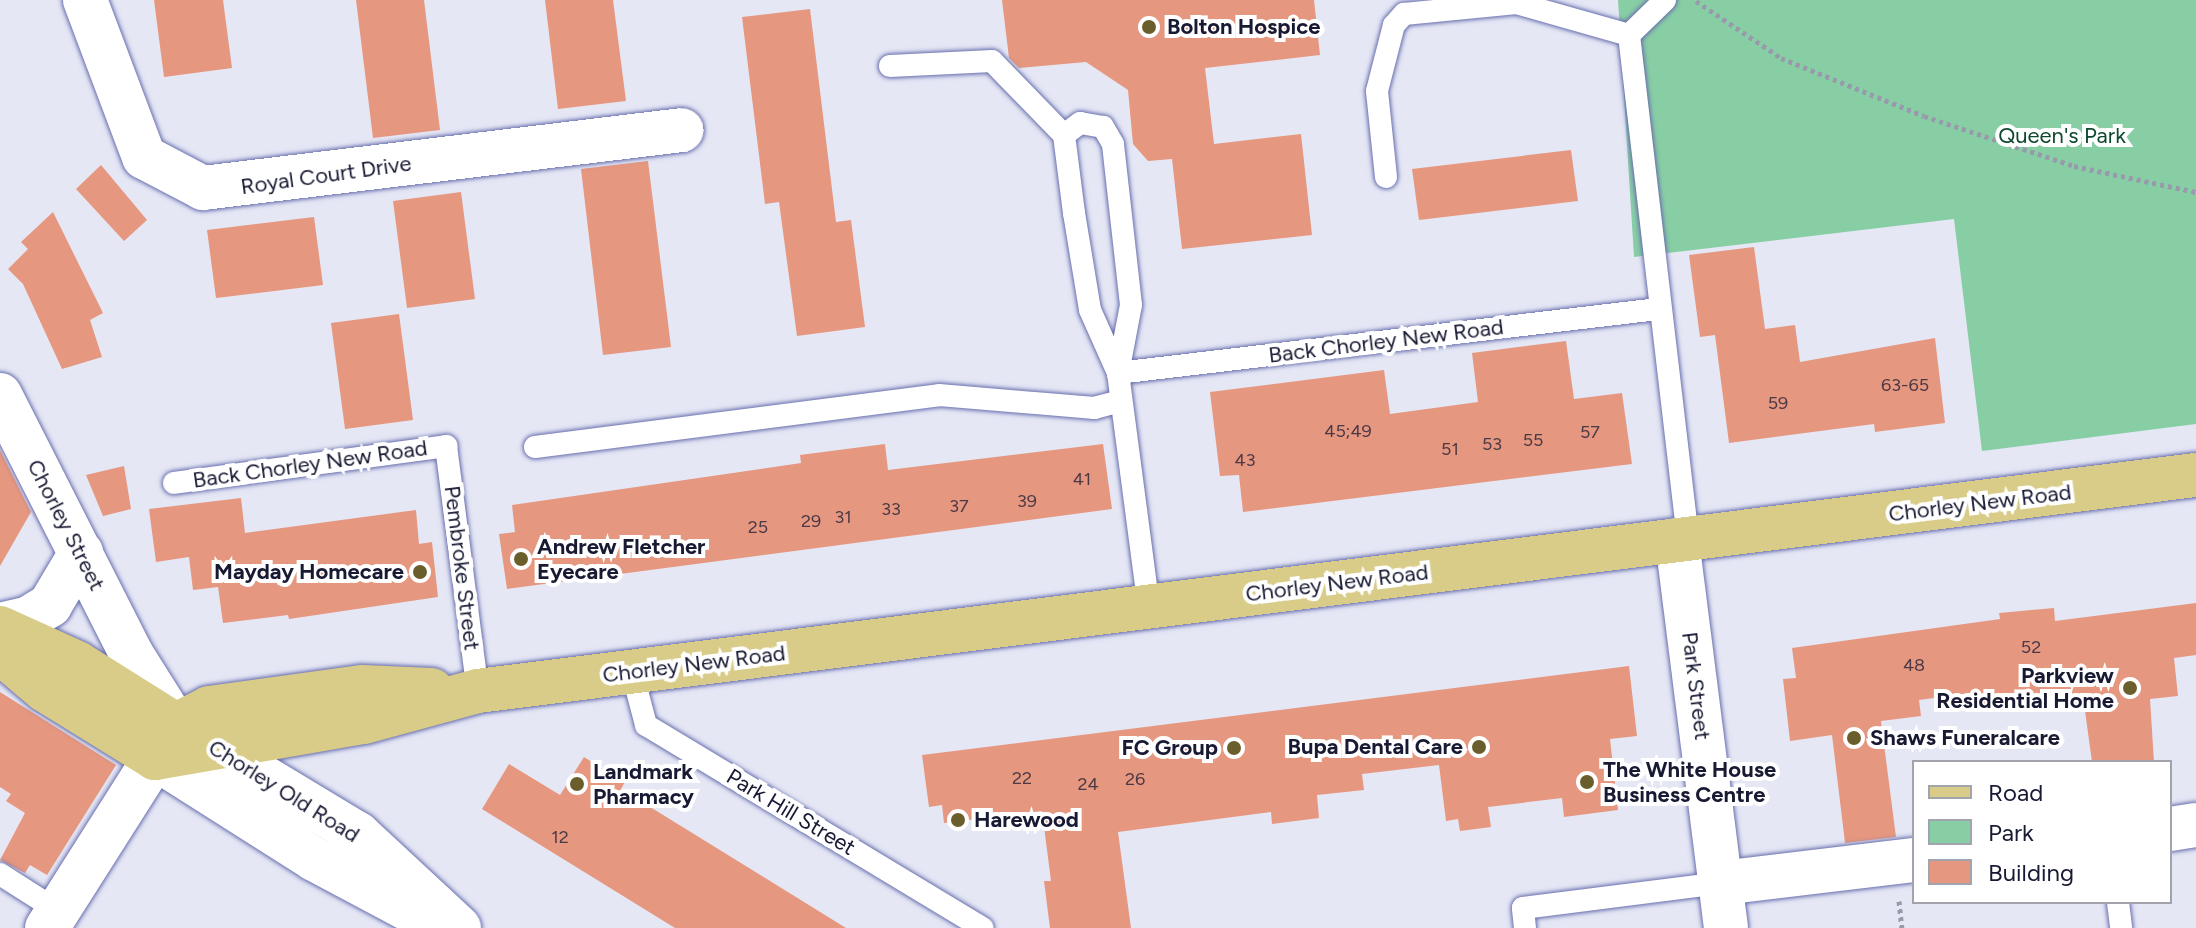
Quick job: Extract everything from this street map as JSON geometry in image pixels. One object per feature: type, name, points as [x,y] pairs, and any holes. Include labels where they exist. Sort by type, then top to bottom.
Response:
[{"type":"main road","name":"Chorley New Road","points":[[158,729],[216,747],[364,722],[478,691],[2196,475]]},
{"type":"main road","points":[[0,626],[77,663],[158,729]]},
{"type":"main road","points":[[0,652],[45,690],[158,729]]},
{"type":"main road","name":"Chorley New Road","points":[[158,729],[209,708],[362,687],[478,691]]},
{"type":"street","name":"Royal Court Drive","points":[[85,0],[144,157],[203,188],[682,130]]},
{"type":"street","name":"Chorley Street","points":[[0,395],[132,655],[158,729]]},
{"type":"street","name":"Park Street","points":[[1682,540],[1726,928]]},
{"type":"street","points":[[0,626],[27,619],[50,605],[81,553]]},
{"type":"street","points":[[52,919],[158,729]]},
{"type":"street","name":"Chorley Old Road","points":[[158,729],[314,859],[443,927]]},
{"type":"street","name":"Chorley Old Road","points":[[216,747],[358,834],[443,927]]},
{"type":"street","points":[[2172,829],[2196,825]]},
{"type":"street","points":[[1721,883],[1912,860]]},
{"type":"lane","points":[[1629,35],[1665,0]]},
{"type":"lane","points":[[1386,177],[1377,91],[1394,25],[1404,14],[1516,3],[1629,35]]},
{"type":"lane","points":[[1629,35],[1682,540]]},
{"type":"lane","points":[[890,66],[992,61],[1064,135],[1090,310],[1118,373]]},
{"type":"lane","points":[[1064,135],[1070,127],[1093,123],[1110,134],[1113,144],[1131,305],[1118,373],[1149,607]]},
{"type":"lane","name":"Back Chorley New Road","points":[[1118,373],[1658,309]]},
{"type":"lane","points":[[535,447],[939,395],[1094,408],[1121,401]]},
{"type":"lane","name":"Back Chorley New Road","points":[[174,483],[446,446]]},
{"type":"lane","name":"Pembroke Street","points":[[446,446],[478,691]]},
{"type":"lane","name":"Park Hill Street","points":[[632,672],[646,725],[983,928]]},
{"type":"lane","points":[[0,874],[52,919]]},
{"type":"lane","points":[[1524,918],[1721,883]]},
{"type":"lane","points":[[2118,904],[2121,928]]},
{"type":"path","points":[[1695,0],[1781,58],[1924,116],[2074,166],[2196,192]]},
{"type":"green space","name":"Queen's Park","points":[[1618,0],[2196,0],[2196,424],[1982,451],[1954,219],[1634,257]]},
{"type":"building","points":[[154,0],[223,0],[232,68],[164,77]]},
{"type":"building","points":[[356,0],[424,0],[440,130],[373,138]]},
{"type":"building","points":[[545,0],[613,0],[626,101],[558,109]]},
{"type":"building","points":[[1002,0],[1314,0],[1320,55],[1205,68],[1214,144],[1301,134],[1312,235],[1182,249],[1172,159],[1148,161],[1133,144],[1128,90],[1086,62],[1019,68],[1009,58]]},
{"type":"building","points":[[810,9],[836,222],[851,220],[865,327],[797,336],[779,202],[765,204],[742,17]]},
{"type":"building","points":[[1571,150],[1578,201],[1419,220],[1412,169]]},
{"type":"building","points":[[648,161],[671,347],[603,355],[581,169]]},
{"type":"building","points":[[101,165],[147,220],[124,241],[76,189]]},
{"type":"building","points":[[461,192],[475,299],[407,308],[393,201]]},
{"type":"building","points":[[53,212],[103,313],[90,320],[102,357],[62,369],[23,284],[8,269],[28,249],[21,242]]},
{"type":"building","points":[[314,217],[323,285],[216,298],[207,230]]},
{"type":"building","points":[[1754,247],[1765,329],[1795,325],[1800,362],[1935,338],[1945,423],[1875,432],[1874,424],[1729,443],[1715,335],[1700,337],[1689,255]]},
{"type":"building","points":[[399,314],[413,420],[345,429],[331,323]]},
{"type":"building","points":[[1566,341],[1574,399],[1622,393],[1632,464],[1243,512],[1239,475],[1220,476],[1210,392],[1384,370],[1390,414],[1478,402],[1472,353]]},
{"type":"building","points":[[885,444],[888,470],[1103,444],[1112,509],[507,589],[499,534],[515,532],[512,505],[801,463],[800,455]]},
{"type":"building","points":[[0,450],[31,512],[0,566]]},
{"type":"building","points":[[124,466],[131,509],[103,516],[86,475]]},
{"type":"building","points":[[241,498],[245,533],[416,510],[419,544],[432,542],[438,597],[289,619],[288,615],[223,623],[218,587],[193,590],[189,557],[156,562],[149,509]]},
{"type":"building","points":[[2196,603],[2196,655],[2174,658],[2178,696],[2150,699],[2154,760],[2092,760],[2083,696],[1980,707],[1978,692],[1919,700],[1921,716],[1881,721],[1896,837],[1845,843],[1832,735],[1790,741],[1783,679],[1796,678],[1792,648],[2000,619],[1999,613],[2054,608],[2055,621]]},
{"type":"building","points":[[1629,666],[1637,736],[1610,739],[1618,810],[1564,817],[1562,798],[1488,807],[1491,827],[1460,831],[1458,819],[1446,821],[1439,765],[1362,774],[1364,790],[1317,795],[1319,818],[1272,824],[1271,812],[1118,832],[1131,928],[1050,928],[1044,881],[1051,881],[1042,811],[944,823],[942,805],[929,807],[922,755]]},
{"type":"building","points":[[0,692],[116,765],[47,875],[30,865],[25,873],[0,860],[25,813],[6,801],[11,794],[0,787]]},
{"type":"building","points":[[584,757],[625,782],[621,789],[846,928],[675,928],[482,809],[509,764],[560,795]]},
{"type":"place","name":"Bolton Hospice","points":[[1149,27]]},
{"type":"place","name":"Andrew Fletcher Eyecare","points":[[521,559]]},
{"type":"place","name":"Mayday Homecare","points":[[420,572]]},
{"type":"place","name":"Parkview Residential Home","points":[[2130,688]]},
{"type":"place","name":"Shaws Funeralcare","points":[[1854,738]]},
{"type":"place","name":"Bupa Dental Care","points":[[1479,747]]},
{"type":"place","name":"FC Group","points":[[1234,748]]},
{"type":"place","name":"The White House Business Centre","points":[[1587,782]]},
{"type":"place","name":"Landmark Pharmacy","points":[[577,784]]},
{"type":"place","name":"Harewood","points":[[958,820]]}]
